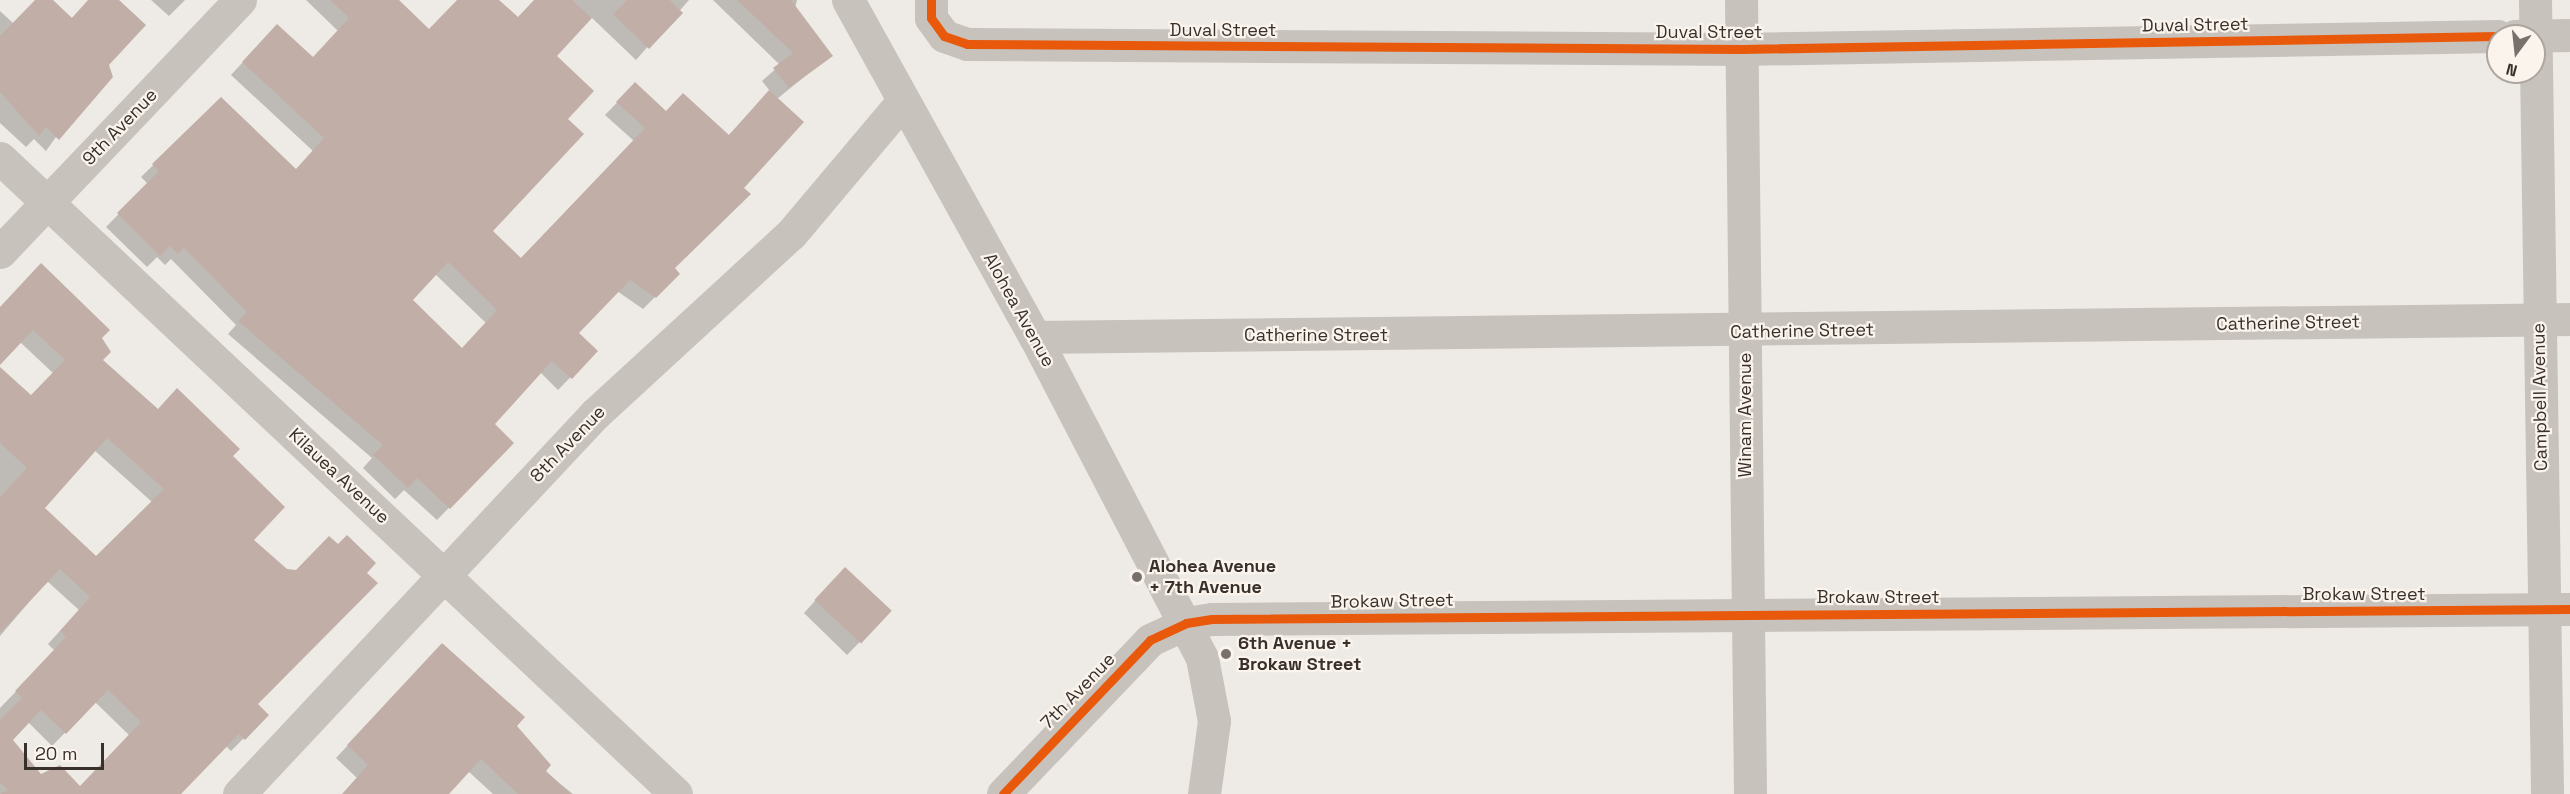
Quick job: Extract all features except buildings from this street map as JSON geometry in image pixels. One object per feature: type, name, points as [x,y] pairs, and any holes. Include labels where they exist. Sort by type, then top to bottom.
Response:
[{"type":"street","name":"9th Avenue","points":[[0,252],[240,0]]},
{"type":"street","name":"Alohea Avenue","points":[[848,0],[902,102],[1035,337],[1186,623],[1202,658],[1214,721],[1204,794]]},
{"type":"street","name":"Winam Avenue","points":[[1741,0],[1750,794]]},
{"type":"street","name":"Campbell Avenue","points":[[2535,0],[2536,24]]},
{"type":"street","name":"Duval Street","points":[[931,9],[944,36],[967,45],[1741,49],[2486,36]]},
{"type":"street","name":"Duval Street","points":[[2546,35],[2570,35]]},
{"type":"street","name":"Campbell Avenue","points":[[2539,84],[2554,319],[2558,610],[2547,794]]},
{"type":"street","name":"8th Avenue","points":[[239,794],[595,414],[783,242],[902,102]]},
{"type":"street","name":"Kilauea Avenue","points":[[0,159],[445,574],[676,794]]},
{"type":"street","name":"Catherine Street","points":[[1035,337],[1744,332],[2554,319]]},
{"type":"street","name":"Brokaw Street","points":[[1186,623],[1747,614],[2558,610]]},
{"type":"street","name":"7th Avenue","points":[[1003,794],[1150,640],[1186,623]]},
{"type":"cycle path","points":[[931,0],[931,18],[944,36],[967,44],[1741,49],[2486,36]]},
{"type":"cycle path","points":[[1003,794],[1150,640],[1186,623],[1212,619],[2570,609]]},
{"type":"place","name":"Alohea Avenue + 7th Avenue","points":[[1137,577]]},
{"type":"place","name":"6th Avenue + Brokaw Street","points":[[1226,654]]}]
